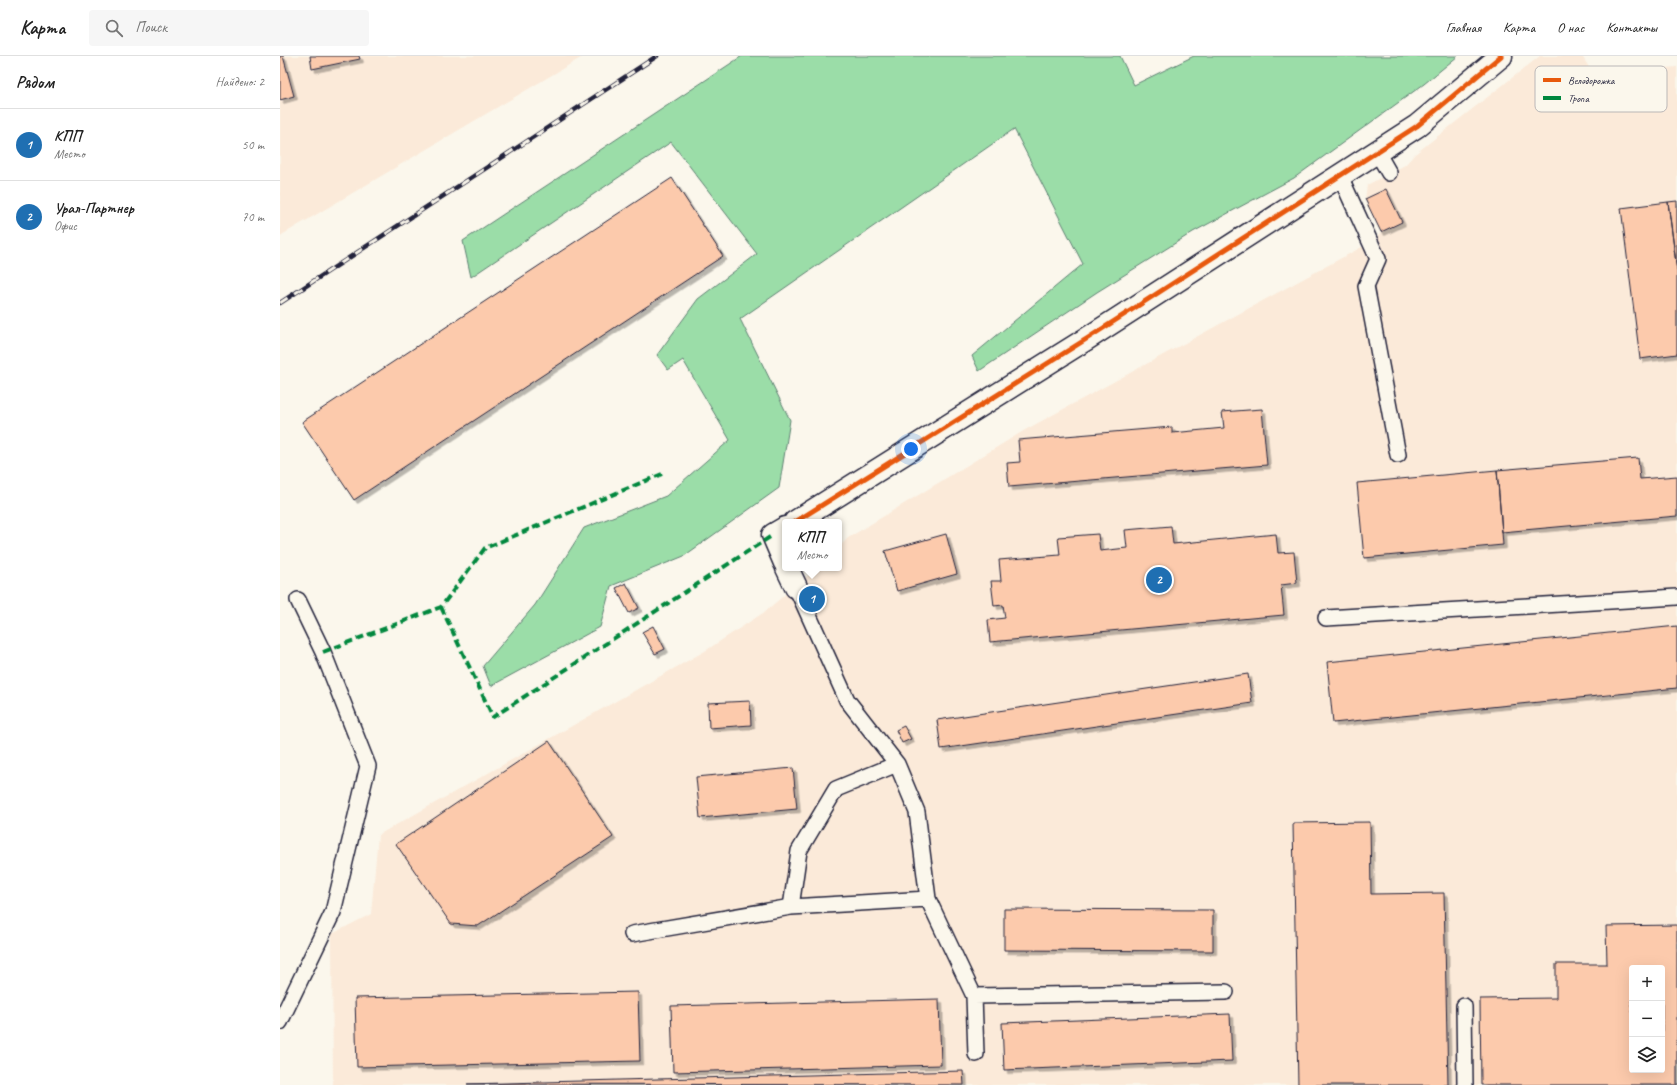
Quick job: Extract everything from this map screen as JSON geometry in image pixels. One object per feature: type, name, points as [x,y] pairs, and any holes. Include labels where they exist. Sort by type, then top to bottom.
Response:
[{"type":"street","points":[[800,519],[1094,334],[1417,126],[1500,56]]},
{"type":"street","points":[[782,530],[773,535],[782,556]]},
{"type":"lane","points":[[1377,152],[1389,173]]},
{"type":"lane","points":[[1340,176],[1378,260],[1366,286],[1398,455]]},
{"type":"lane","points":[[791,578],[847,700],[897,764],[917,812],[928,899],[974,996],[976,1054]]},
{"type":"lane","points":[[1326,618],[1677,597]]},
{"type":"lane","points":[[280,1022],[333,912],[368,766],[323,652],[298,600]]},
{"type":"lane","points":[[791,907],[799,851],[836,789],[897,764]]},
{"type":"lane","points":[[632,934],[791,907],[928,899]]},
{"type":"lane","points":[[974,996],[1226,992]]},
{"type":"lane","points":[[1464,1006],[1465,1085]]},
{"type":"shaded area","points":[[280,56],[584,56],[280,236]]},
{"type":"shaded area","points":[[1540,56],[1582,56],[1588,66],[1535,66],[1535,112],[1667,112],[1667,68],[1677,67],[1677,1085],[333,1085],[332,934],[371,914],[378,835],[705,651],[763,613],[813,571],[842,571],[842,544],[848,538],[1025,430],[1371,242],[1381,232],[1365,199],[1367,185],[1405,165],[1415,154]]},
{"type":"green space","points":[[742,56],[1120,56],[1134,85],[1194,56],[1458,56],[1424,84],[1294,178],[1193,232],[1097,292],[979,371],[972,356],[1083,264],[1014,129],[740,319],[790,420],[779,488],[684,556],[611,586],[600,627],[491,686],[483,666],[535,605],[584,528],[666,496],[730,440],[683,360],[668,370],[657,355],[698,299],[757,254],[671,142],[471,277],[463,241]]},
{"type":"building","points":[[280,56],[283,56],[294,96],[280,100]]},
{"type":"building","points":[[310,56],[359,56],[360,59],[312,69]]},
{"type":"building","points":[[672,178],[723,256],[354,500],[302,422]]},
{"type":"building","points":[[1386,189],[1402,222],[1381,232],[1365,199]]},
{"type":"building","points":[[1677,201],[1677,271],[1668,202]]},
{"type":"building","points":[[1668,202],[1677,271],[1677,354],[1640,359],[1621,208]]},
{"type":"building","points":[[1262,409],[1267,465],[1009,487],[1007,463],[1020,462],[1018,440],[1172,427],[1172,433],[1224,428],[1222,412]]},
{"type":"building","points":[[1638,458],[1640,479],[1677,476],[1677,516],[1502,532],[1497,470]]},
{"type":"building","points":[[1497,470],[1503,545],[1364,558],[1357,483]]},
{"type":"building","points":[[1171,526],[1173,544],[1276,534],[1278,553],[1294,552],[1297,583],[1281,585],[1284,615],[990,642],[988,620],[1005,618],[1003,605],[994,606],[991,581],[1001,581],[999,560],[1060,555],[1058,537],[1098,534],[1100,551],[1127,548],[1125,530]]},
{"type":"building","points":[[946,534],[957,574],[897,591],[885,551]]},
{"type":"building","points":[[626,583],[639,608],[629,613],[616,588]]},
{"type":"building","points":[[815,592],[819,602],[809,606],[805,597]]},
{"type":"building","points":[[653,626],[665,649],[655,654],[642,632]]},
{"type":"building","points":[[1677,626],[1677,688],[1333,723],[1327,662]]},
{"type":"building","points":[[1248,674],[1252,703],[941,749],[937,720]]},
{"type":"building","points":[[750,701],[751,725],[709,728],[708,703]]},
{"type":"building","points":[[904,726],[911,739],[902,743],[896,730]]},
{"type":"building","points":[[549,741],[613,837],[478,926],[451,924],[396,844]]},
{"type":"building","points":[[793,768],[797,809],[700,818],[696,777]]},
{"type":"building","points":[[1370,822],[1371,894],[1444,893],[1448,1085],[1298,1085],[1293,823]]},
{"type":"building","points":[[1004,909],[1213,910],[1213,951],[1004,950]]},
{"type":"building","points":[[1677,925],[1677,1085],[1481,1085],[1480,999],[1556,998],[1556,964],[1607,964],[1606,926]]},
{"type":"building","points":[[638,992],[640,1061],[357,1067],[355,998]]},
{"type":"building","points":[[939,999],[941,1065],[673,1072],[671,1006]]},
{"type":"building","points":[[1230,1014],[1232,1061],[1004,1070],[1002,1023]]},
{"type":"building","points":[[963,1071],[964,1085],[467,1084]]},
{"type":"railway","points":[[280,303],[657,56]]},
{"type":"marked path","points":[[323,652],[441,607],[485,548],[662,474]]},
{"type":"marked path","points":[[441,607],[493,717],[773,535]]},
{"type":"cycle path","points":[[800,519],[1088,338],[1417,126],[1501,56]]},
{"type":"place","name":"Урал-Партнер","points":[[1159,580]]},
{"type":"place","name":"КПП","points":[[812,599]]}]
